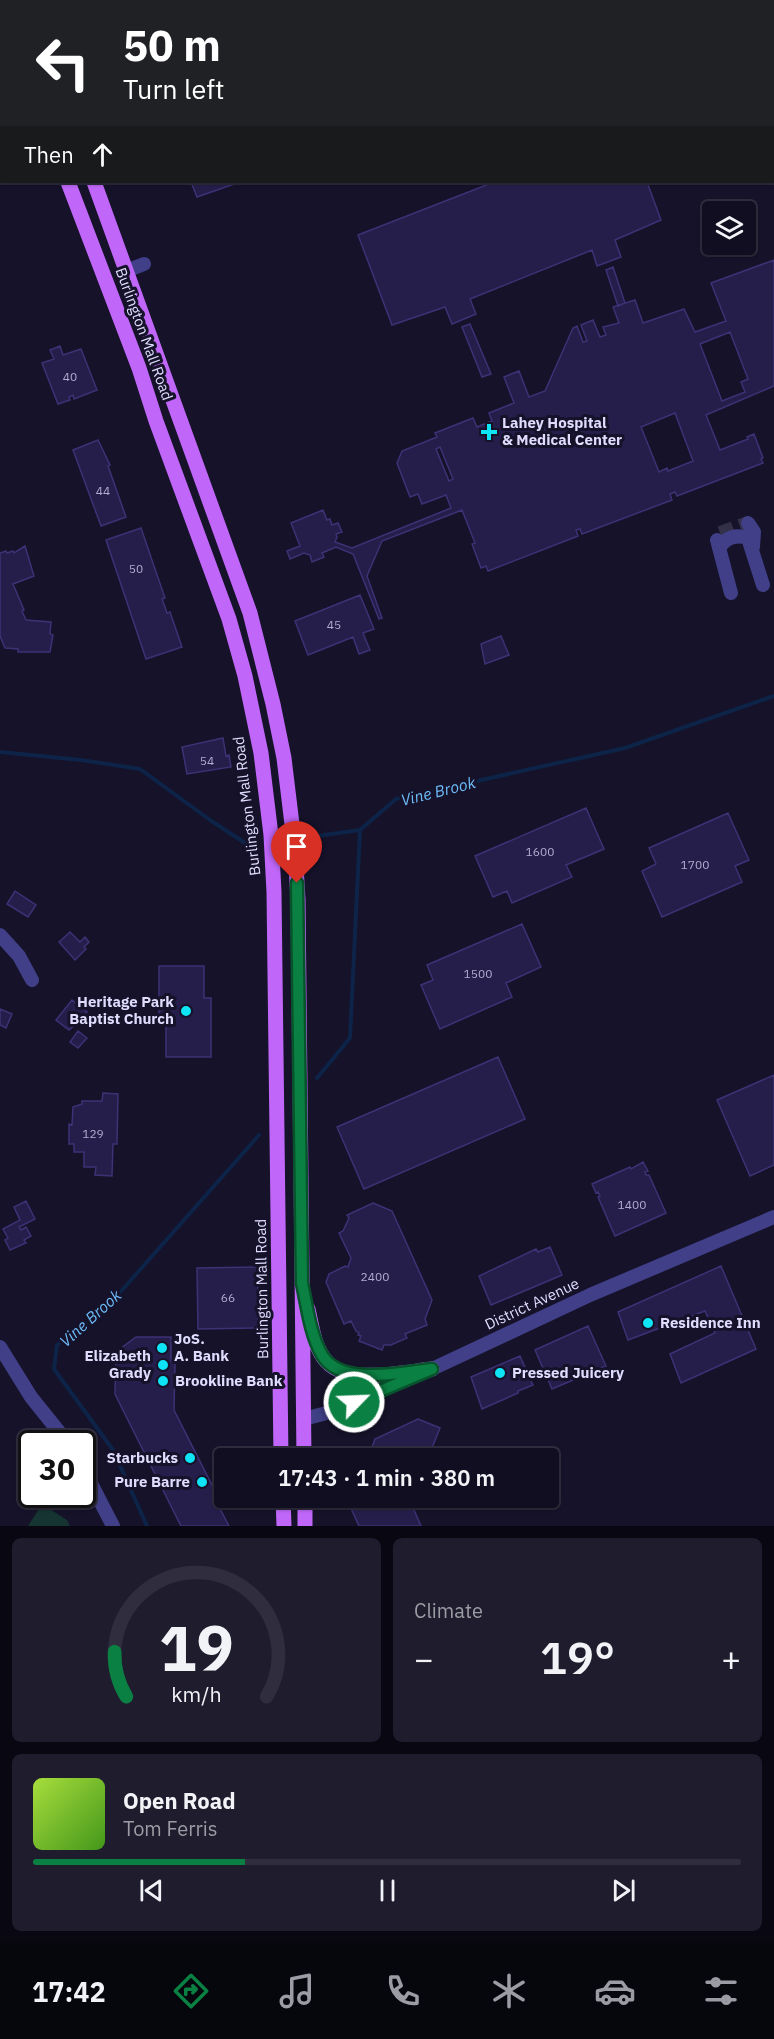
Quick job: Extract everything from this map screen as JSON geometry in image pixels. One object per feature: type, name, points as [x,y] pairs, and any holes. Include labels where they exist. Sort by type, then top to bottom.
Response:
[{"type":"main road","name":"Burlington Mall Road","points":[[68,183],[221,592],[242,665],[261,753],[271,835],[274,892],[281,1448]]},
{"type":"main road","name":"Burlington Mall Road","points":[[94,183],[250,613],[284,758],[295,849],[298,900],[304,1448]]},
{"type":"main road","points":[[302,1283],[316,1343],[326,1361],[334,1368],[354,1374],[372,1375],[432,1369]]},
{"type":"main road","points":[[282,1419],[304,1419]]},
{"type":"main road","points":[[283,1508],[284,1526]]},
{"type":"main road","points":[[304,1508],[305,1526]]},
{"type":"street","points":[[126,271],[144,264]]},
{"type":"street","points":[[748,523],[754,532],[753,552]]},
{"type":"street","points":[[720,533],[717,540],[731,593]]},
{"type":"street","points":[[719,548],[723,542],[739,535],[748,538],[763,585]]},
{"type":"street","points":[[0,935],[19,956],[32,980]]},
{"type":"street","name":"District Avenue","points":[[304,1419],[334,1411],[432,1369],[590,1295],[774,1217]]},
{"type":"street","points":[[0,1347],[15,1374],[58,1430]]},
{"type":"street","points":[[96,1493],[113,1526]]},
{"type":"green space","points":[[39,1508],[48,1508],[67,1520],[70,1526],[28,1526]]},
{"type":"building","points":[[191,183],[237,183],[197,197]]},
{"type":"building","points":[[491,183],[647,183],[661,220],[615,240],[621,257],[597,266],[592,250],[470,299],[476,314],[452,324],[445,307],[392,325],[358,235]]},
{"type":"building","points":[[774,260],[774,386],[706,415],[720,450],[748,439],[747,437],[754,434],[763,463],[677,496],[675,492],[670,494],[672,500],[582,534],[580,529],[576,530],[578,536],[488,571],[486,566],[481,568],[472,544],[475,543],[462,510],[382,541],[367,576],[382,618],[379,619],[353,554],[336,547],[322,553],[324,557],[312,562],[310,555],[304,553],[290,559],[287,551],[300,546],[291,523],[323,510],[327,520],[330,519],[332,525],[338,523],[342,532],[336,534],[335,542],[352,548],[451,508],[446,495],[422,504],[418,494],[410,497],[397,463],[402,451],[437,437],[435,433],[473,418],[477,427],[492,421],[489,413],[514,403],[504,377],[519,371],[529,397],[545,391],[573,328],[577,326],[583,342],[587,341],[581,325],[593,320],[600,337],[606,335],[603,327],[619,323],[613,307],[635,300],[643,323],[684,309],[695,332],[726,321],[711,283]],"holes":[[[730,332],[748,379],[741,382],[745,392],[722,401],[700,344]],[[675,413],[693,461],[668,471],[667,468],[659,472],[641,427]],[[440,447],[453,479],[449,481],[436,449]]]},
{"type":"building","points":[[613,267],[625,303],[618,306],[606,270]]},
{"type":"building","points":[[470,324],[491,374],[482,377],[462,327]]},
{"type":"building","points":[[60,346],[63,355],[81,349],[97,390],[74,399],[73,395],[69,397],[70,400],[58,404],[42,363],[54,359],[50,350]]},
{"type":"building","points":[[98,440],[110,465],[108,466],[126,517],[101,526],[73,450]]},
{"type":"building","points":[[141,528],[165,598],[162,599],[167,613],[170,612],[182,647],[146,659],[106,540]]},
{"type":"building","points":[[25,546],[34,576],[13,584],[26,620],[51,622],[50,634],[53,635],[50,652],[18,652],[18,649],[5,648],[0,636],[0,553],[13,551],[14,553]]},
{"type":"building","points":[[360,595],[374,629],[363,633],[370,650],[359,654],[353,637],[308,655],[295,621]]},
{"type":"building","points":[[501,636],[509,655],[485,664],[481,644]]},
{"type":"building","points":[[223,738],[226,756],[229,755],[231,767],[187,774],[182,747]]},
{"type":"building","points":[[586,808],[604,849],[566,865],[572,877],[512,903],[507,891],[493,897],[475,856]]},
{"type":"building","points":[[728,813],[749,860],[735,866],[742,882],[662,917],[642,871],[656,864],[649,848]]},
{"type":"building","points":[[15,891],[36,905],[28,917],[7,904]]},
{"type":"building","points":[[522,924],[541,967],[506,983],[512,997],[440,1029],[421,985],[433,980],[427,965]]},
{"type":"building","points":[[70,932],[80,942],[85,937],[89,942],[84,947],[86,949],[75,960],[59,942]]},
{"type":"building","points":[[159,966],[204,966],[204,998],[211,998],[211,1057],[166,1057],[166,1022],[159,1022]]},
{"type":"building","points":[[72,1000],[87,1012],[83,1018],[79,1015],[76,1020],[78,1022],[69,1030],[56,1020]]},
{"type":"building","points":[[0,1009],[12,1014],[6,1028],[0,1025]]},
{"type":"building","points":[[78,1031],[87,1038],[78,1048],[70,1042]]},
{"type":"building","points":[[498,1057],[525,1119],[364,1189],[337,1127]]},
{"type":"building","points":[[774,1075],[774,1165],[750,1176],[717,1100]]},
{"type":"building","points":[[103,1093],[118,1094],[117,1144],[113,1144],[112,1176],[95,1175],[96,1167],[84,1167],[84,1152],[74,1152],[74,1144],[69,1144],[69,1124],[72,1125],[73,1107],[82,1104],[82,1101],[102,1101]]},
{"type":"building","points":[[643,1162],[648,1171],[645,1172],[646,1175],[649,1175],[666,1213],[615,1236],[598,1197],[600,1196],[592,1184]]},
{"type":"building","points":[[26,1201],[35,1219],[19,1227],[21,1230],[26,1227],[31,1236],[24,1240],[26,1243],[10,1250],[5,1240],[8,1238],[3,1229],[20,1220],[14,1207]]},
{"type":"building","points":[[373,1203],[392,1211],[432,1300],[425,1319],[427,1325],[405,1334],[407,1338],[391,1345],[384,1345],[382,1350],[359,1341],[361,1336],[358,1335],[351,1321],[344,1324],[326,1282],[329,1274],[345,1266],[348,1267],[351,1258],[339,1233],[343,1231],[349,1218],[347,1215]]},
{"type":"building","points":[[550,1247],[562,1275],[491,1305],[479,1276],[536,1249],[538,1252]]},
{"type":"building","name":"Residence Inn","points":[[721,1266],[756,1349],[681,1383],[670,1354],[715,1333],[705,1311],[628,1340],[618,1312]]},
{"type":"building","points":[[258,1267],[258,1328],[198,1329],[197,1268]]},
{"type":"building","points":[[588,1326],[606,1366],[552,1389],[535,1350]]},
{"type":"building","points":[[136,1337],[171,1337],[171,1361],[175,1364],[174,1410],[214,1489],[214,1508],[220,1508],[229,1526],[181,1526],[115,1394],[116,1352]]},
{"type":"building","points":[[520,1356],[533,1385],[482,1409],[471,1377]]},
{"type":"building","points":[[418,1419],[440,1428],[432,1448],[372,1448],[375,1439]]},
{"type":"building","points":[[351,1508],[413,1508],[421,1526],[359,1526]]},
{"type":"waterway","name":"Vine Brook","points":[[317,1078],[350,1038],[360,830],[396,799],[625,748],[774,696]]},
{"type":"waterway","points":[[0,752],[81,760],[140,769],[248,845]]},
{"type":"waterway","points":[[317,836],[360,830]]},
{"type":"waterway","name":"Vine Brook","points":[[147,1526],[113,1450],[54,1369],[57,1345],[108,1306],[259,1135]]},
{"type":"tunnel","points":[[720,533],[748,523]]},
{"type":"place","name":"Lahey Hospital & Medical Center","points":[[489,432]]},
{"type":"place","name":"Heritage Park Baptist Church","points":[[186,1011]]},
{"type":"place","name":"Residence Inn","points":[[648,1323]]},
{"type":"place","name":"JoS. A. Bank","points":[[162,1348]]},
{"type":"place","name":"Elizabeth Grady","points":[[163,1365]]},
{"type":"place","name":"Pressed Juicery","points":[[500,1373]]},
{"type":"place","name":"Brookline Bank","points":[[163,1381]]},
{"type":"place","name":"Starbucks","points":[[190,1458]]},
{"type":"place","name":"Pure Barre","points":[[202,1482]]},
{"type":"route","points":[[297,883],[302,1283],[316,1343],[322,1355],[334,1368],[354,1374],[372,1375],[432,1369],[354,1402]]}]
